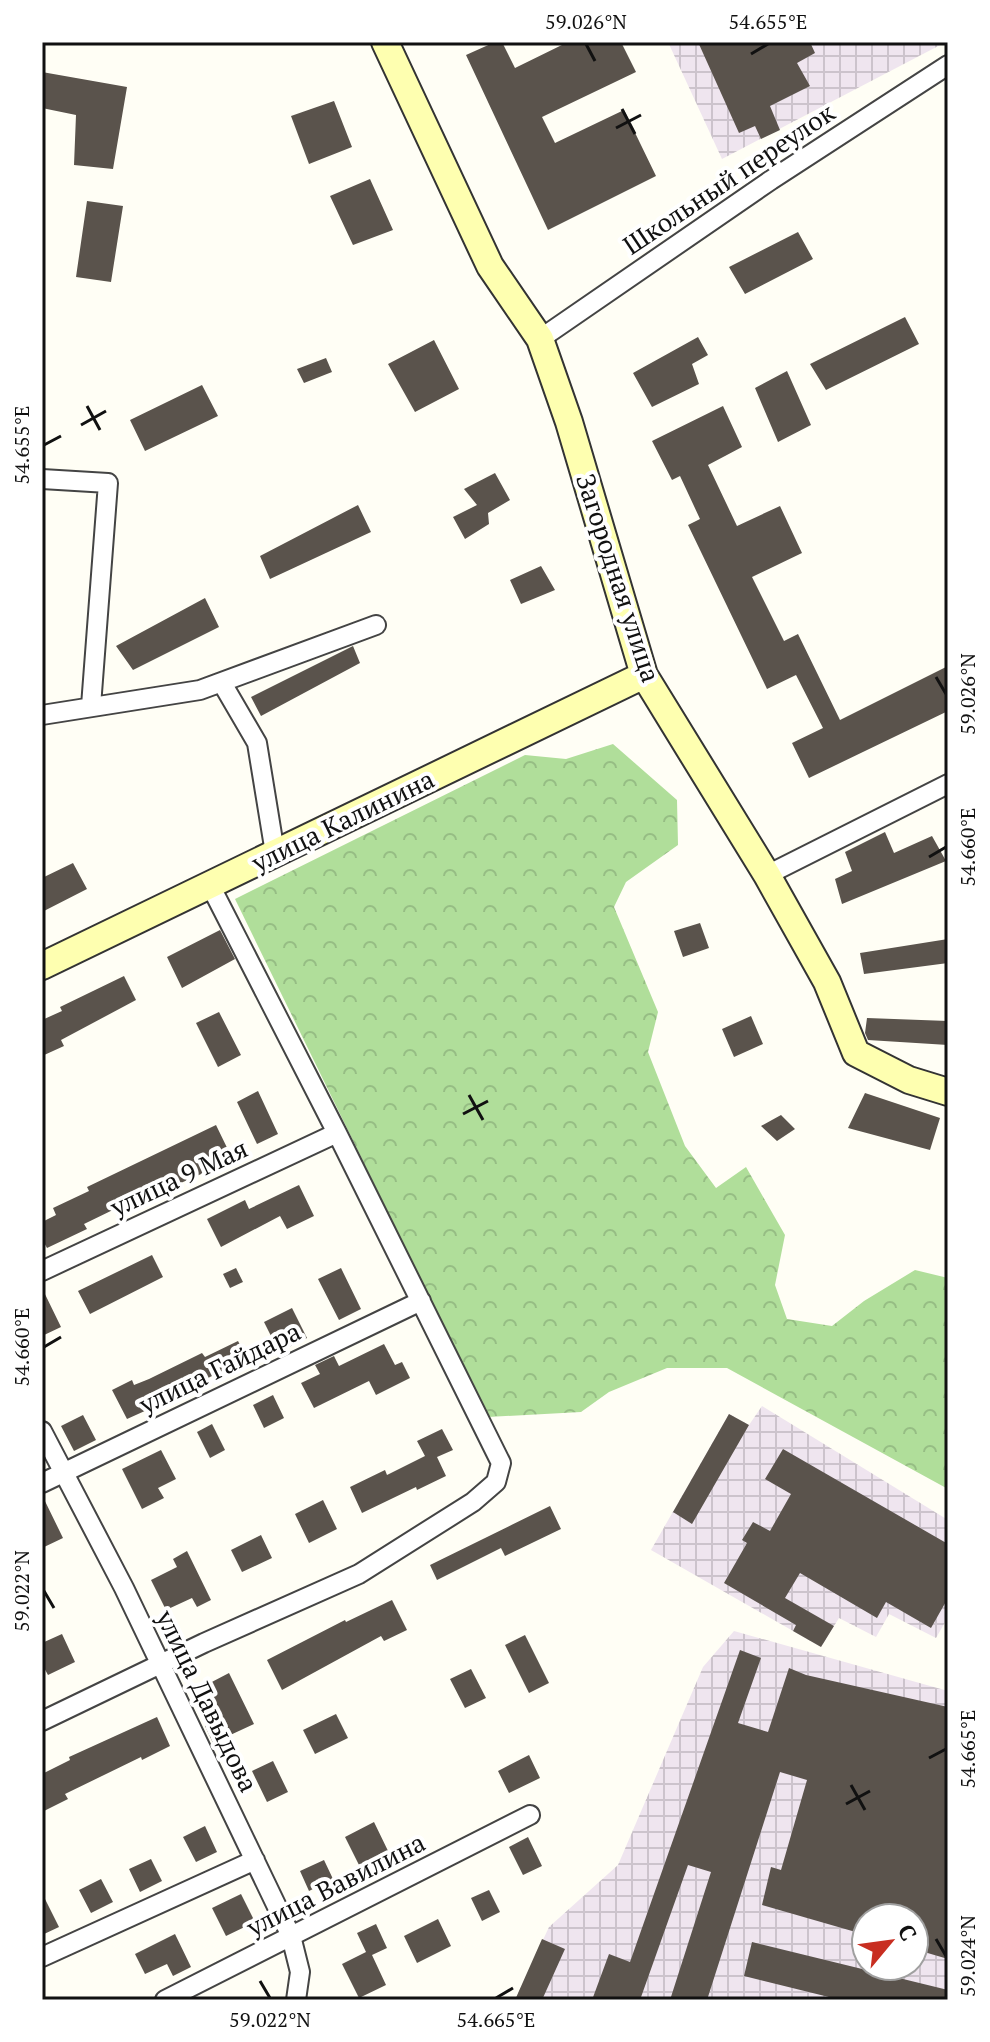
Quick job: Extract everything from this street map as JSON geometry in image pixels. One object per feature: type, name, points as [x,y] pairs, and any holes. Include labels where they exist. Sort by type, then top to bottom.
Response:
[{"type":"street","name":"Загородная улица","points":[[385,42],[490,266],[540,339],[569,422],[644,675],[767,875],[827,982],[856,1053],[909,1080],[948,1092]]},
{"type":"street","name":"Школьный переулок","points":[[540,339],[759,188],[948,65]]},
{"type":"street","points":[[42,479],[108,483],[91,706]]},
{"type":"street","points":[[42,715],[200,690],[376,625]]},
{"type":"street","name":"улица Калинина","points":[[42,966],[644,675]]},
{"type":"street","points":[[222,683],[257,743],[275,853]]},
{"type":"street","points":[[767,875],[948,784]]},
{"type":"street","points":[[42,1721],[160,1663],[359,1574],[473,1502],[496,1482],[501,1463],[210,885]]},
{"type":"street","name":"улица 9 Мая","points":[[42,1271],[337,1133]]},
{"type":"street","name":"улица Гайдара","points":[[42,1483],[421,1301]]},
{"type":"street","name":"улица Давыдова","points":[[42,1431],[160,1663],[291,1936],[300,1972],[296,2000]]},
{"type":"street","name":"улица Вавилина","points":[[165,2000],[530,1815]]},
{"type":"street","points":[[42,1957],[255,1860]]},
{"type":"shaded area","points":[[668,42],[946,42],[722,159]]},
{"type":"shaded area","points":[[762,1406],[948,1520],[948,1617],[936,1638],[889,1614],[876,1637],[839,1618],[821,1647],[651,1550],[729,1414],[749,1425]]},
{"type":"shaded area","points":[[734,1631],[948,1691],[948,2000],[515,2000],[549,1927],[618,1865],[703,1667]]},
{"type":"green space","points":[[613,744],[677,800],[678,845],[626,882],[614,907],[658,1012],[648,1052],[685,1146],[716,1188],[746,1167],[785,1235],[775,1285],[787,1319],[832,1326],[864,1301],[915,1270],[948,1278],[948,1489],[727,1368],[667,1368],[609,1392],[581,1412],[488,1417],[235,899],[525,755],[566,759]]},
{"type":"building","points":[[502,42],[515,68],[568,42],[621,42],[636,72],[542,117],[555,143],[624,110],[656,176],[548,230],[466,55]]},
{"type":"building","points":[[698,42],[810,42],[815,53],[797,63],[810,86],[770,106],[780,130],[761,139],[755,126],[739,133]]},
{"type":"building","points":[[42,72],[127,87],[113,169],[74,165],[76,115],[42,108]]},
{"type":"building","points":[[334,101],[352,147],[309,164],[291,116]]},
{"type":"building","points":[[370,179],[393,230],[353,245],[330,196]]},
{"type":"building","points":[[87,201],[123,206],[111,282],[76,277]]},
{"type":"building","points":[[798,232],[813,259],[745,294],[729,267]]},
{"type":"building","points":[[905,317],[919,344],[826,390],[810,364]]},
{"type":"building","points":[[698,337],[708,355],[692,364],[699,384],[652,407],[633,373]]},
{"type":"building","points":[[434,340],[459,389],[415,412],[388,364]]},
{"type":"building","points":[[326,358],[332,372],[304,383],[297,369]]},
{"type":"building","points":[[787,371],[811,425],[778,442],[755,388]]},
{"type":"building","points":[[202,385],[218,416],[145,451],[130,420]]},
{"type":"building","points":[[723,406],[742,447],[708,465],[737,526],[780,506],[802,553],[752,577],[784,641],[798,634],[840,720],[948,666],[948,711],[809,778],[792,743],[823,728],[796,675],[767,689],[688,525],[700,519],[680,476],[672,480],[652,441]]},
{"type":"building","points":[[495,473],[510,500],[488,513],[489,524],[465,539],[453,517],[477,505],[464,489]]},
{"type":"building","points":[[358,505],[371,532],[270,579],[260,556]]},
{"type":"building","points":[[541,566],[555,590],[521,604],[510,580]]},
{"type":"building","points":[[205,598],[219,627],[133,670],[116,646]]},
{"type":"building","points":[[353,646],[360,663],[261,716],[251,697]]},
{"type":"building","points":[[885,832],[894,853],[932,836],[946,861],[842,904],[835,879],[852,871],[845,852]]},
{"type":"building","points":[[73,863],[87,889],[42,912],[42,878]]},
{"type":"building","points":[[700,923],[709,948],[683,957],[674,931]]},
{"type":"building","points":[[220,930],[235,959],[182,988],[167,957]]},
{"type":"building","points":[[948,939],[948,963],[864,974],[860,953]]},
{"type":"building","points":[[124,976],[136,1000],[61,1040],[64,1046],[42,1056],[42,1020],[62,1011],[60,1007]]},
{"type":"building","points":[[219,1012],[241,1055],[218,1067],[196,1023]]},
{"type":"building","points":[[751,1016],[763,1044],[734,1057],[722,1029]]},
{"type":"building","points":[[867,1018],[948,1021],[948,1045],[868,1040],[865,1033]]},
{"type":"building","points":[[258,1091],[278,1134],[257,1144],[237,1102]]},
{"type":"building","points":[[865,1093],[940,1118],[930,1150],[848,1128]]},
{"type":"building","points":[[781,1115],[795,1129],[777,1141],[761,1126]]},
{"type":"building","points":[[216,1125],[233,1160],[158,1193],[156,1189],[84,1224],[87,1229],[47,1248],[42,1239],[42,1222],[56,1215],[53,1208],[89,1191],[87,1187]]},
{"type":"building","points":[[299,1185],[314,1216],[287,1229],[280,1216],[221,1247],[207,1219],[245,1200],[249,1209]]},
{"type":"building","points":[[152,1255],[163,1277],[90,1314],[78,1291]]},
{"type":"building","points":[[236,1268],[243,1282],[230,1288],[223,1274]]},
{"type":"building","points":[[341,1268],[361,1309],[339,1320],[318,1279]]},
{"type":"building","points":[[42,1288],[61,1327],[42,1336]]},
{"type":"building","points":[[292,1308],[307,1338],[279,1352],[264,1322]]},
{"type":"building","points":[[238,1341],[249,1363],[226,1375],[224,1370],[172,1396],[169,1390],[143,1402],[147,1410],[127,1419],[112,1390],[132,1380],[134,1385],[202,1353],[205,1357]]},
{"type":"building","points":[[384,1344],[395,1365],[402,1362],[410,1378],[376,1395],[369,1381],[314,1408],[301,1383],[320,1374],[315,1365],[334,1356],[339,1366]]},
{"type":"building","points":[[273,1395],[284,1418],[264,1428],[253,1405]]},
{"type":"building","points":[[729,1414],[749,1425],[692,1524],[673,1512]]},
{"type":"building","points":[[83,1415],[96,1440],[74,1451],[61,1426]]},
{"type":"building","points":[[212,1424],[225,1450],[210,1458],[197,1432]]},
{"type":"building","points":[[442,1429],[453,1450],[437,1457],[446,1476],[362,1513],[350,1487],[385,1470],[387,1475],[425,1456],[417,1441]]},
{"type":"building","points":[[783,1449],[948,1544],[948,1598],[931,1628],[886,1602],[877,1618],[800,1573],[785,1598],[834,1626],[821,1647],[793,1631],[796,1625],[724,1583],[747,1543],[742,1540],[753,1522],[770,1531],[791,1494],[765,1479]]},
{"type":"building","points":[[161,1450],[176,1479],[158,1488],[164,1498],[142,1509],[122,1469]]},
{"type":"building","points":[[42,1495],[63,1538],[42,1548]]},
{"type":"building","points":[[323,1500],[337,1529],[309,1543],[295,1514]]},
{"type":"building","points":[[550,1506],[561,1529],[505,1556],[501,1548],[437,1580],[430,1565]]},
{"type":"building","points":[[261,1535],[272,1558],[242,1572],[231,1550]]},
{"type":"building","points":[[187,1551],[211,1600],[197,1607],[192,1598],[166,1610],[151,1580],[177,1567],[173,1559]]},
{"type":"building","points":[[392,1600],[407,1630],[384,1641],[381,1636],[282,1690],[267,1660]]},
{"type":"building","points":[[62,1634],[75,1662],[48,1675],[42,1664],[42,1643]]},
{"type":"building","points":[[525,1635],[549,1683],[529,1693],[505,1645]]},
{"type":"building","points":[[740,1650],[761,1658],[738,1723],[768,1732],[789,1668],[806,1675],[948,1707],[948,1959],[930,1954],[930,1902],[850,1902],[850,1930],[762,1905],[771,1867],[781,1870],[807,1780],[780,1772],[707,2000],[670,2000],[711,1872],[688,1865],[640,2000],[592,2000],[609,1954],[630,1962]]},
{"type":"building","points":[[471,1669],[486,1698],[465,1708],[450,1679]]},
{"type":"building","points":[[229,1673],[254,1724],[213,1743],[205,1726],[222,1717],[206,1685]]},
{"type":"building","points":[[336,1714],[348,1738],[315,1754],[303,1730]]},
{"type":"building","points":[[157,1717],[170,1746],[65,1794],[68,1799],[42,1812],[42,1774],[70,1760],[69,1757]]},
{"type":"building","points":[[529,1755],[540,1778],[509,1793],[498,1771]]},
{"type":"building","points":[[273,1761],[288,1792],[267,1802],[252,1771]]},
{"type":"building","points":[[374,1822],[390,1855],[361,1869],[345,1837]]},
{"type":"building","points":[[205,1826],[217,1852],[196,1862],[183,1837]]},
{"type":"building","points":[[528,1837],[542,1866],[523,1875],[509,1847]]},
{"type":"building","points":[[151,1859],[162,1881],[140,1892],[129,1869]]},
{"type":"building","points":[[324,1860],[333,1879],[309,1891],[300,1871]]},
{"type":"building","points":[[101,1879],[113,1902],[91,1913],[79,1890]]},
{"type":"building","points":[[489,1890],[500,1912],[482,1921],[471,1898]]},
{"type":"building","points":[[42,1893],[59,1927],[42,1935]]},
{"type":"building","points":[[241,1894],[255,1922],[226,1936],[212,1908]]},
{"type":"building","points":[[438,1919],[451,1946],[417,1963],[404,1936]]},
{"type":"building","points":[[376,1924],[387,1948],[372,1955],[386,1985],[359,1998],[342,1964],[366,1952],[357,1933]]},
{"type":"building","points":[[175,1934],[191,1967],[173,1976],[167,1964],[145,1974],[135,1954]]},
{"type":"building","points":[[542,1939],[565,1949],[542,2000],[515,2000]]},
{"type":"building","points":[[752,1942],[850,1966],[850,1982],[915,1982],[948,1990],[948,2000],[841,2000],[744,1976]]}]
